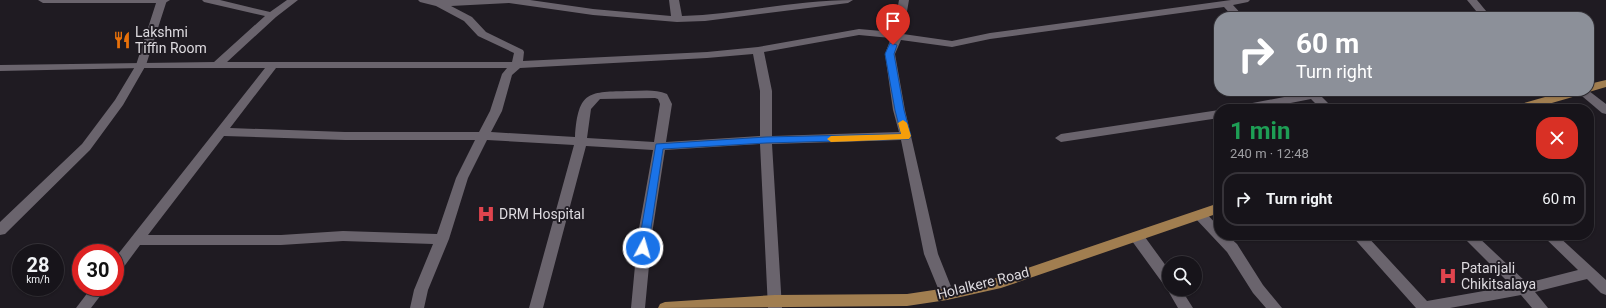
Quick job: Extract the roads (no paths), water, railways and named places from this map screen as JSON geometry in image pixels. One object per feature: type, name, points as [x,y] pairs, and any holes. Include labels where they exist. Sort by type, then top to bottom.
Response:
[{"type":"main road","points":[[1535,104],[1562,96]]},
{"type":"main road","name":"Holalkere Road","points":[[665,308],[908,304],[1001,282],[1214,210]]},
{"type":"street","points":[[1,227],[86,147],[119,102],[141,65],[163,0],[43,0]]},
{"type":"street","points":[[207,0],[272,15]]},
{"type":"street","points":[[217,65],[272,15],[293,0]]},
{"type":"street","points":[[417,308],[421,290],[442,238],[462,178],[496,111],[507,74],[517,65],[519,52],[482,34],[468,19],[439,4],[424,0]]},
{"type":"street","points":[[439,4],[509,0],[593,12],[677,19],[705,18],[848,0]]},
{"type":"street","points":[[674,0],[677,19]]},
{"type":"street","points":[[904,0],[896,36],[890,54],[899,110],[931,254],[947,294]]},
{"type":"street","points":[[0,68],[141,65],[517,65],[699,56],[758,50],[859,32],[952,44],[990,36],[1226,4],[1245,0]]},
{"type":"street","points":[[1472,0],[1482,12]]},
{"type":"street","points":[[1226,4],[1234,12]]},
{"type":"street","points":[[758,50],[766,91],[766,140],[775,305]]},
{"type":"street","points":[[124,257],[272,65]]},
{"type":"street","points":[[536,308],[581,142],[583,115],[593,97],[609,93],[656,94],[665,100],[666,104],[645,234],[638,308]]},
{"type":"street","points":[[1264,104],[1298,96]]},
{"type":"street","points":[[1314,96],[1323,104]]},
{"type":"street","points":[[1588,96],[1606,110]]},
{"type":"street","points":[[1061,138],[1214,115]]},
{"type":"street","points":[[220,132],[345,136],[484,136],[659,146],[766,140],[906,136]]},
{"type":"street","points":[[1200,215],[1214,230]]},
{"type":"street","points":[[138,240],[273,240],[343,236],[442,238]]},
{"type":"street","points":[[1137,237],[1162,271]]},
{"type":"street","points":[[1224,240],[1232,248],[1258,289],[1275,308]]},
{"type":"street","points":[[1363,240],[1425,308],[1524,289],[1589,273]]},
{"type":"street","points":[[1473,240],[1524,289],[1541,308]]},
{"type":"street","points":[[1554,240],[1606,288]]},
{"type":"street","points":[[83,308],[93,296]]},
{"type":"street","points":[[1178,296],[1186,308]]},
{"type":"place","name":"Lakshmi Tiffin Room","points":[[122,40]]},
{"type":"place","name":"DRM Hospital","points":[[486,214]]},
{"type":"place","name":"Patanjali Chikitsalaya","points":[[1448,276]]}]
